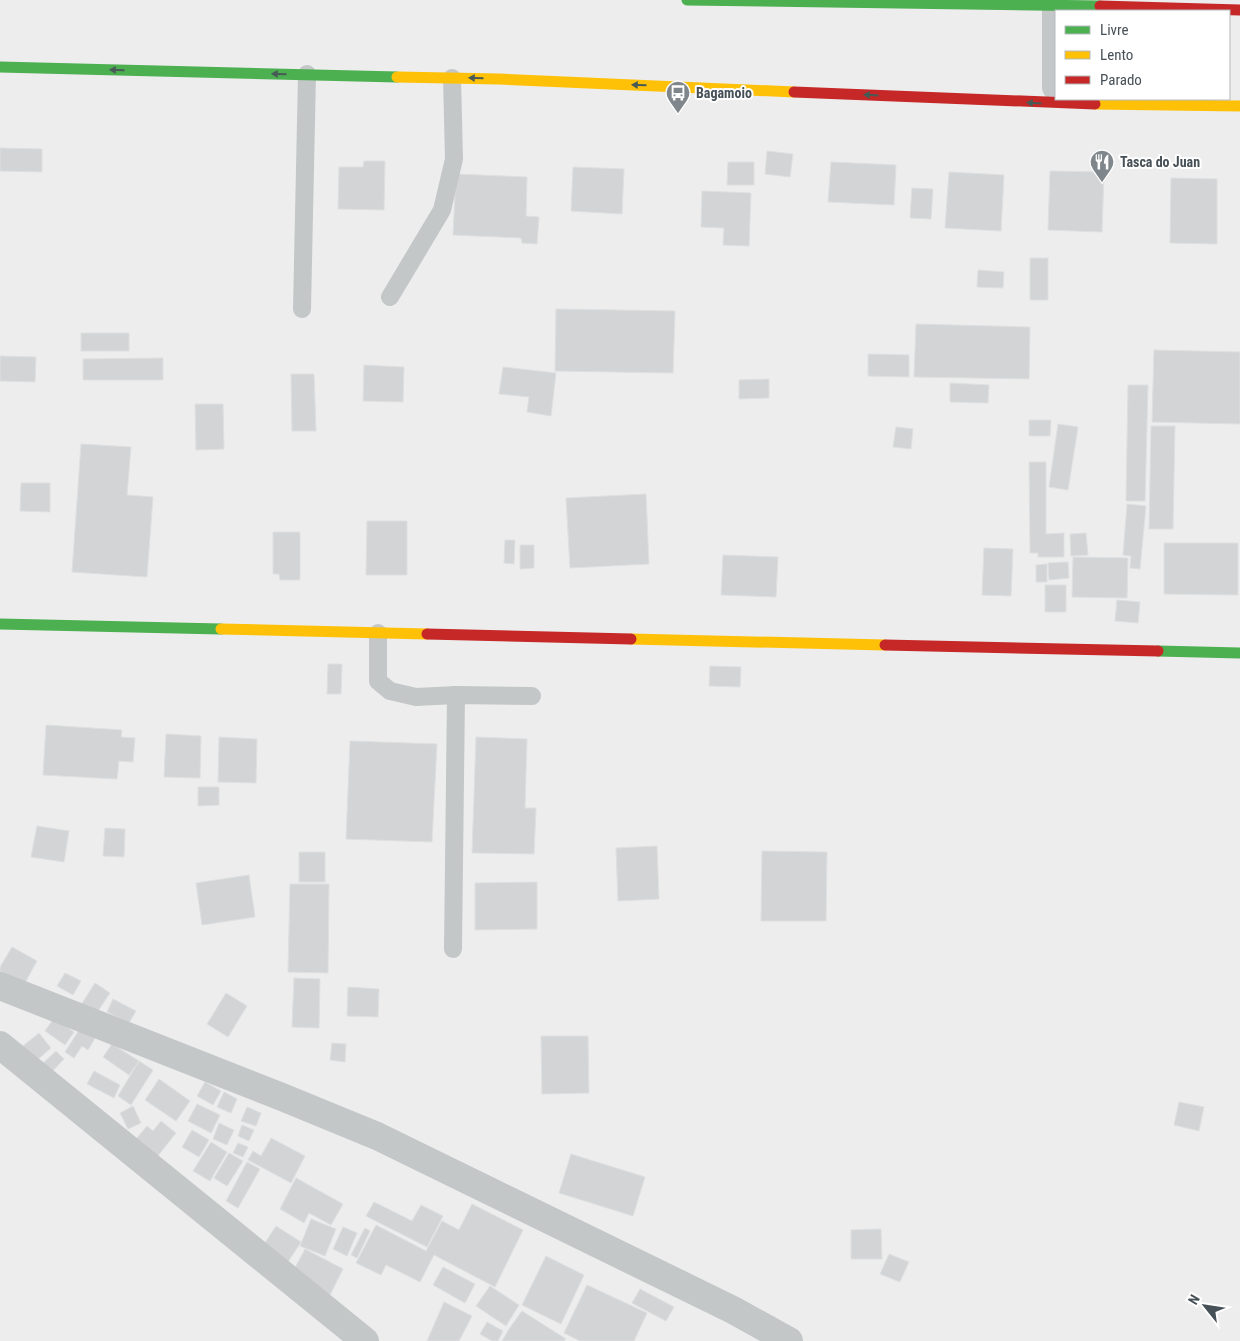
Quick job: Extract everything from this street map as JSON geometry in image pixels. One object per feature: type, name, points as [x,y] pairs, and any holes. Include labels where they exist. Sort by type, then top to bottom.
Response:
[{"type":"main road","points":[[687,0],[1056,2],[1240,10]]},
{"type":"main road","points":[[0,67],[452,78],[1055,97]]},
{"type":"main road","points":[[1117,100],[1240,106]]},
{"type":"main road","points":[[0,624],[1240,653]]},
{"type":"street","points":[[0,986],[282,1096],[376,1136],[733,1310],[789,1341]]},
{"type":"street","points":[[0,1045],[365,1341]]},
{"type":"lane","points":[[302,308],[307,74]]},
{"type":"lane","points":[[390,297],[442,210],[454,158],[452,78]]},
{"type":"lane","points":[[378,633],[378,681],[390,692],[416,697],[456,695],[532,696]]},
{"type":"lane","points":[[453,949],[456,695]]},
{"type":"building","points":[[0,148],[42,149],[42,172],[0,171]]},
{"type":"building","points":[[767,151],[793,154],[790,177],[765,174]]},
{"type":"building","points":[[364,161],[385,161],[384,210],[338,209],[339,167],[363,167]]},
{"type":"building","points":[[728,162],[754,162],[754,185],[727,185]]},
{"type":"building","points":[[831,162],[896,165],[894,205],[828,202]]},
{"type":"building","points":[[573,167],[624,169],[622,214],[571,211]]},
{"type":"building","points":[[1050,171],[1104,172],[1102,232],[1048,230]]},
{"type":"building","points":[[949,172],[1004,175],[1001,231],[945,228]]},
{"type":"building","points":[[456,174],[527,177],[526,216],[539,217],[537,244],[522,243],[521,238],[453,235]]},
{"type":"building","points":[[1171,178],[1217,179],[1217,244],[1170,243]]},
{"type":"building","points":[[912,188],[933,189],[931,219],[910,218]]},
{"type":"building","points":[[702,191],[751,193],[749,246],[723,245],[724,228],[701,227]]},
{"type":"building","points":[[1030,258],[1048,258],[1048,300],[1030,300]]},
{"type":"building","points":[[978,270],[1004,272],[1003,288],[977,287]]},
{"type":"building","points":[[556,309],[675,311],[673,373],[555,371]]},
{"type":"building","points":[[916,324],[1030,327],[1029,379],[914,377]]},
{"type":"building","points":[[81,333],[129,333],[129,351],[81,351]]},
{"type":"building","points":[[1154,350],[1240,352],[1240,424],[1152,422]]},
{"type":"building","points":[[868,354],[909,355],[909,377],[868,376]]},
{"type":"building","points":[[0,356],[36,357],[35,382],[0,381]]},
{"type":"building","points":[[163,358],[163,380],[83,380],[83,359]]},
{"type":"building","points":[[364,365],[404,367],[403,402],[363,401]]},
{"type":"building","points":[[503,367],[556,373],[551,416],[527,412],[529,397],[499,394]]},
{"type":"building","points":[[291,374],[314,374],[316,431],[292,431]]},
{"type":"building","points":[[769,379],[769,398],[739,399],[739,380]]},
{"type":"building","points":[[950,383],[989,385],[988,403],[950,402]]},
{"type":"building","points":[[1128,385],[1148,385],[1145,501],[1126,501]]},
{"type":"building","points":[[195,404],[223,404],[224,449],[196,450]]},
{"type":"building","points":[[1029,420],[1051,420],[1050,436],[1029,436]]},
{"type":"building","points":[[1058,424],[1078,427],[1068,490],[1049,487]]},
{"type":"building","points":[[1151,426],[1175,426],[1173,529],[1149,529]]},
{"type":"building","points":[[896,427],[913,429],[911,449],[893,447]]},
{"type":"building","points":[[81,444],[131,447],[127,495],[153,497],[147,577],[72,572]]},
{"type":"building","points":[[1029,462],[1046,462],[1046,534],[1064,533],[1064,557],[1038,557],[1038,553],[1030,553]]},
{"type":"building","points":[[21,483],[50,483],[50,512],[20,511]]},
{"type":"building","points":[[646,494],[649,564],[570,568],[566,498]]},
{"type":"building","points":[[1127,504],[1146,506],[1140,569],[1130,568],[1131,556],[1123,555]]},
{"type":"building","points":[[367,521],[407,521],[407,575],[366,575]]},
{"type":"building","points":[[273,532],[300,532],[300,580],[280,580],[279,574],[273,574]]},
{"type":"building","points":[[1086,533],[1088,555],[1071,556],[1070,534]]},
{"type":"building","points":[[505,540],[515,540],[514,564],[504,563]]},
{"type":"building","points":[[1164,543],[1238,543],[1238,595],[1164,594]]},
{"type":"building","points":[[520,545],[534,545],[534,568],[520,569]]},
{"type":"building","points":[[984,548],[1013,549],[1011,596],[982,595]]},
{"type":"building","points":[[723,555],[778,557],[776,597],[721,595]]},
{"type":"building","points":[[1073,557],[1128,558],[1127,598],[1072,597]]},
{"type":"building","points":[[1068,562],[1069,578],[1049,580],[1048,563]]},
{"type":"building","points":[[1047,564],[1047,582],[1036,582],[1036,565]]},
{"type":"building","points":[[1045,585],[1066,585],[1066,612],[1045,612]]},
{"type":"building","points":[[1117,600],[1140,602],[1138,623],[1115,621]]},
{"type":"building","points":[[328,664],[342,664],[341,694],[327,694]]},
{"type":"building","points":[[710,666],[741,667],[740,687],[709,686]]},
{"type":"building","points":[[46,725],[122,730],[121,737],[135,738],[133,762],[119,761],[117,779],[43,775]]},
{"type":"building","points":[[166,734],[201,736],[200,778],[164,777]]},
{"type":"building","points":[[219,737],[257,739],[256,783],[218,782]]},
{"type":"building","points":[[476,737],[527,739],[525,808],[536,808],[534,854],[472,853]]},
{"type":"building","points":[[350,741],[437,744],[432,842],[346,839]]},
{"type":"building","points":[[198,787],[219,787],[219,805],[198,806]]},
{"type":"building","points":[[37,826],[69,831],[64,862],[31,857]]},
{"type":"building","points":[[105,828],[125,829],[124,857],[103,856]]},
{"type":"building","points":[[657,846],[659,899],[618,901],[616,848]]},
{"type":"building","points":[[762,851],[827,852],[826,921],[761,921]]},
{"type":"building","points":[[299,852],[325,852],[325,882],[299,882]]},
{"type":"building","points":[[249,875],[255,917],[202,925],[196,883]]},
{"type":"building","points":[[537,882],[537,929],[475,930],[475,883]]},
{"type":"building","points":[[290,884],[329,884],[328,973],[288,972]]},
{"type":"building","points":[[12,947],[37,961],[22,988],[0,976],[0,967]]},
{"type":"building","points":[[65,973],[81,981],[73,995],[57,986]]},
{"type":"building","points":[[294,978],[320,979],[319,1028],[292,1027]]},
{"type":"building","points":[[95,983],[110,993],[94,1017],[79,1008]]},
{"type":"building","points":[[348,987],[379,989],[378,1017],[347,1016]]},
{"type":"building","points":[[226,993],[247,1006],[228,1037],[207,1024]]},
{"type":"building","points":[[113,999],[136,1011],[129,1023],[107,1012]]},
{"type":"building","points":[[54,1018],[74,1032],[65,1045],[45,1031]]},
{"type":"building","points":[[83,1024],[98,1033],[88,1050],[82,1046],[74,1058],[65,1052]]},
{"type":"building","points":[[39,1033],[51,1048],[36,1061],[23,1046]]},
{"type":"building","points":[[541,1036],[588,1036],[589,1093],[542,1094]]},
{"type":"building","points":[[332,1043],[346,1044],[345,1062],[330,1060]]},
{"type":"building","points":[[112,1044],[139,1061],[129,1075],[103,1057]]},
{"type":"building","points":[[56,1051],[64,1059],[48,1076],[39,1067]]},
{"type":"building","points":[[139,1061],[153,1070],[131,1105],[118,1096]]},
{"type":"building","points":[[94,1071],[120,1085],[114,1098],[87,1084]]},
{"type":"building","points":[[159,1079],[190,1101],[176,1121],[145,1100]]},
{"type":"building","points":[[205,1082],[221,1091],[213,1105],[197,1096]]},
{"type":"building","points":[[224,1092],[237,1099],[231,1113],[217,1107]]},
{"type":"building","points":[[1179,1102],[1204,1107],[1199,1131],[1174,1125]]},
{"type":"building","points":[[197,1104],[220,1115],[211,1133],[188,1121]]},
{"type":"building","points":[[133,1106],[141,1123],[128,1129],[120,1113]]},
{"type":"building","points":[[247,1107],[261,1113],[256,1126],[241,1121]]},
{"type":"building","points":[[161,1121],[176,1133],[153,1162],[131,1145],[147,1126],[153,1131]]},
{"type":"building","points":[[219,1123],[234,1130],[227,1145],[213,1139]]},
{"type":"building","points":[[242,1125],[254,1130],[249,1141],[238,1136]]},
{"type":"building","points":[[192,1130],[209,1140],[199,1157],[182,1147]]},
{"type":"building","points":[[271,1138],[305,1156],[291,1183],[248,1160],[253,1151],[261,1156]]},
{"type":"building","points":[[211,1142],[227,1152],[210,1181],[193,1171]]},
{"type":"building","points":[[238,1143],[248,1147],[243,1157],[233,1153]]},
{"type":"building","points":[[229,1153],[243,1161],[227,1186],[214,1178]]},
{"type":"building","points":[[571,1154],[645,1177],[633,1216],[559,1193]]},
{"type":"building","points":[[247,1162],[260,1169],[238,1208],[226,1201]]},
{"type":"building","points":[[296,1178],[343,1204],[331,1225],[309,1213],[304,1223],[280,1209]]},
{"type":"building","points":[[374,1202],[412,1221],[421,1205],[443,1216],[427,1247],[366,1216]]},
{"type":"building","points":[[472,1204],[523,1230],[495,1287],[434,1255],[420,1282],[386,1265],[381,1275],[356,1263],[376,1225],[426,1251],[442,1221],[459,1230]]},
{"type":"building","points":[[311,1219],[336,1229],[325,1256],[300,1246]]},
{"type":"building","points":[[276,1226],[301,1242],[284,1268],[259,1252]]},
{"type":"building","points":[[343,1227],[357,1233],[347,1256],[333,1249]]},
{"type":"building","points":[[365,1228],[370,1231],[357,1258],[351,1255]]},
{"type":"building","points":[[881,1229],[882,1259],[851,1259],[851,1230]]},
{"type":"building","points":[[305,1249],[343,1269],[328,1299],[289,1279]]},
{"type":"building","points":[[889,1254],[909,1262],[900,1282],[880,1274]]},
{"type":"building","points":[[546,1256],[584,1275],[561,1324],[522,1305]]},
{"type":"building","points":[[443,1267],[475,1284],[465,1303],[433,1285]]},
{"type":"building","points":[[587,1285],[647,1313],[634,1341],[580,1341],[564,1333]]},
{"type":"building","points":[[490,1286],[519,1305],[506,1326],[476,1306]]},
{"type":"building","points":[[640,1289],[674,1307],[666,1321],[632,1303]]},
{"type":"building","points":[[444,1302],[472,1316],[459,1341],[427,1341]]},
{"type":"building","points":[[522,1311],[566,1339],[564,1341],[502,1341]]},
{"type":"building","points":[[487,1322],[503,1331],[498,1341],[492,1341],[480,1334]]},
{"type":"traffic: fast","points":[[687,0],[1100,6]]},
{"type":"traffic: fast","points":[[0,67],[397,77]]},
{"type":"traffic: fast","points":[[0,624],[221,629]]},
{"type":"traffic: fast","points":[[1158,651],[1240,653]]},
{"type":"traffic: slow","points":[[397,77],[499,79],[794,92]]},
{"type":"traffic: slow","points":[[1095,104],[1240,106]]},
{"type":"traffic: slow","points":[[221,629],[427,634]]},
{"type":"traffic: slow","points":[[631,639],[885,645]]},
{"type":"traffic: jam","points":[[1100,6],[1240,10]]},
{"type":"traffic: jam","points":[[794,92],[1095,104]]},
{"type":"traffic: jam","points":[[427,634],[631,639]]},
{"type":"traffic: jam","points":[[885,645],[1158,651]]},
{"type":"place","name":"Bagamoio","points":[[678,114]]},
{"type":"place","name":"Tasca do Juan","points":[[1102,183]]}]
